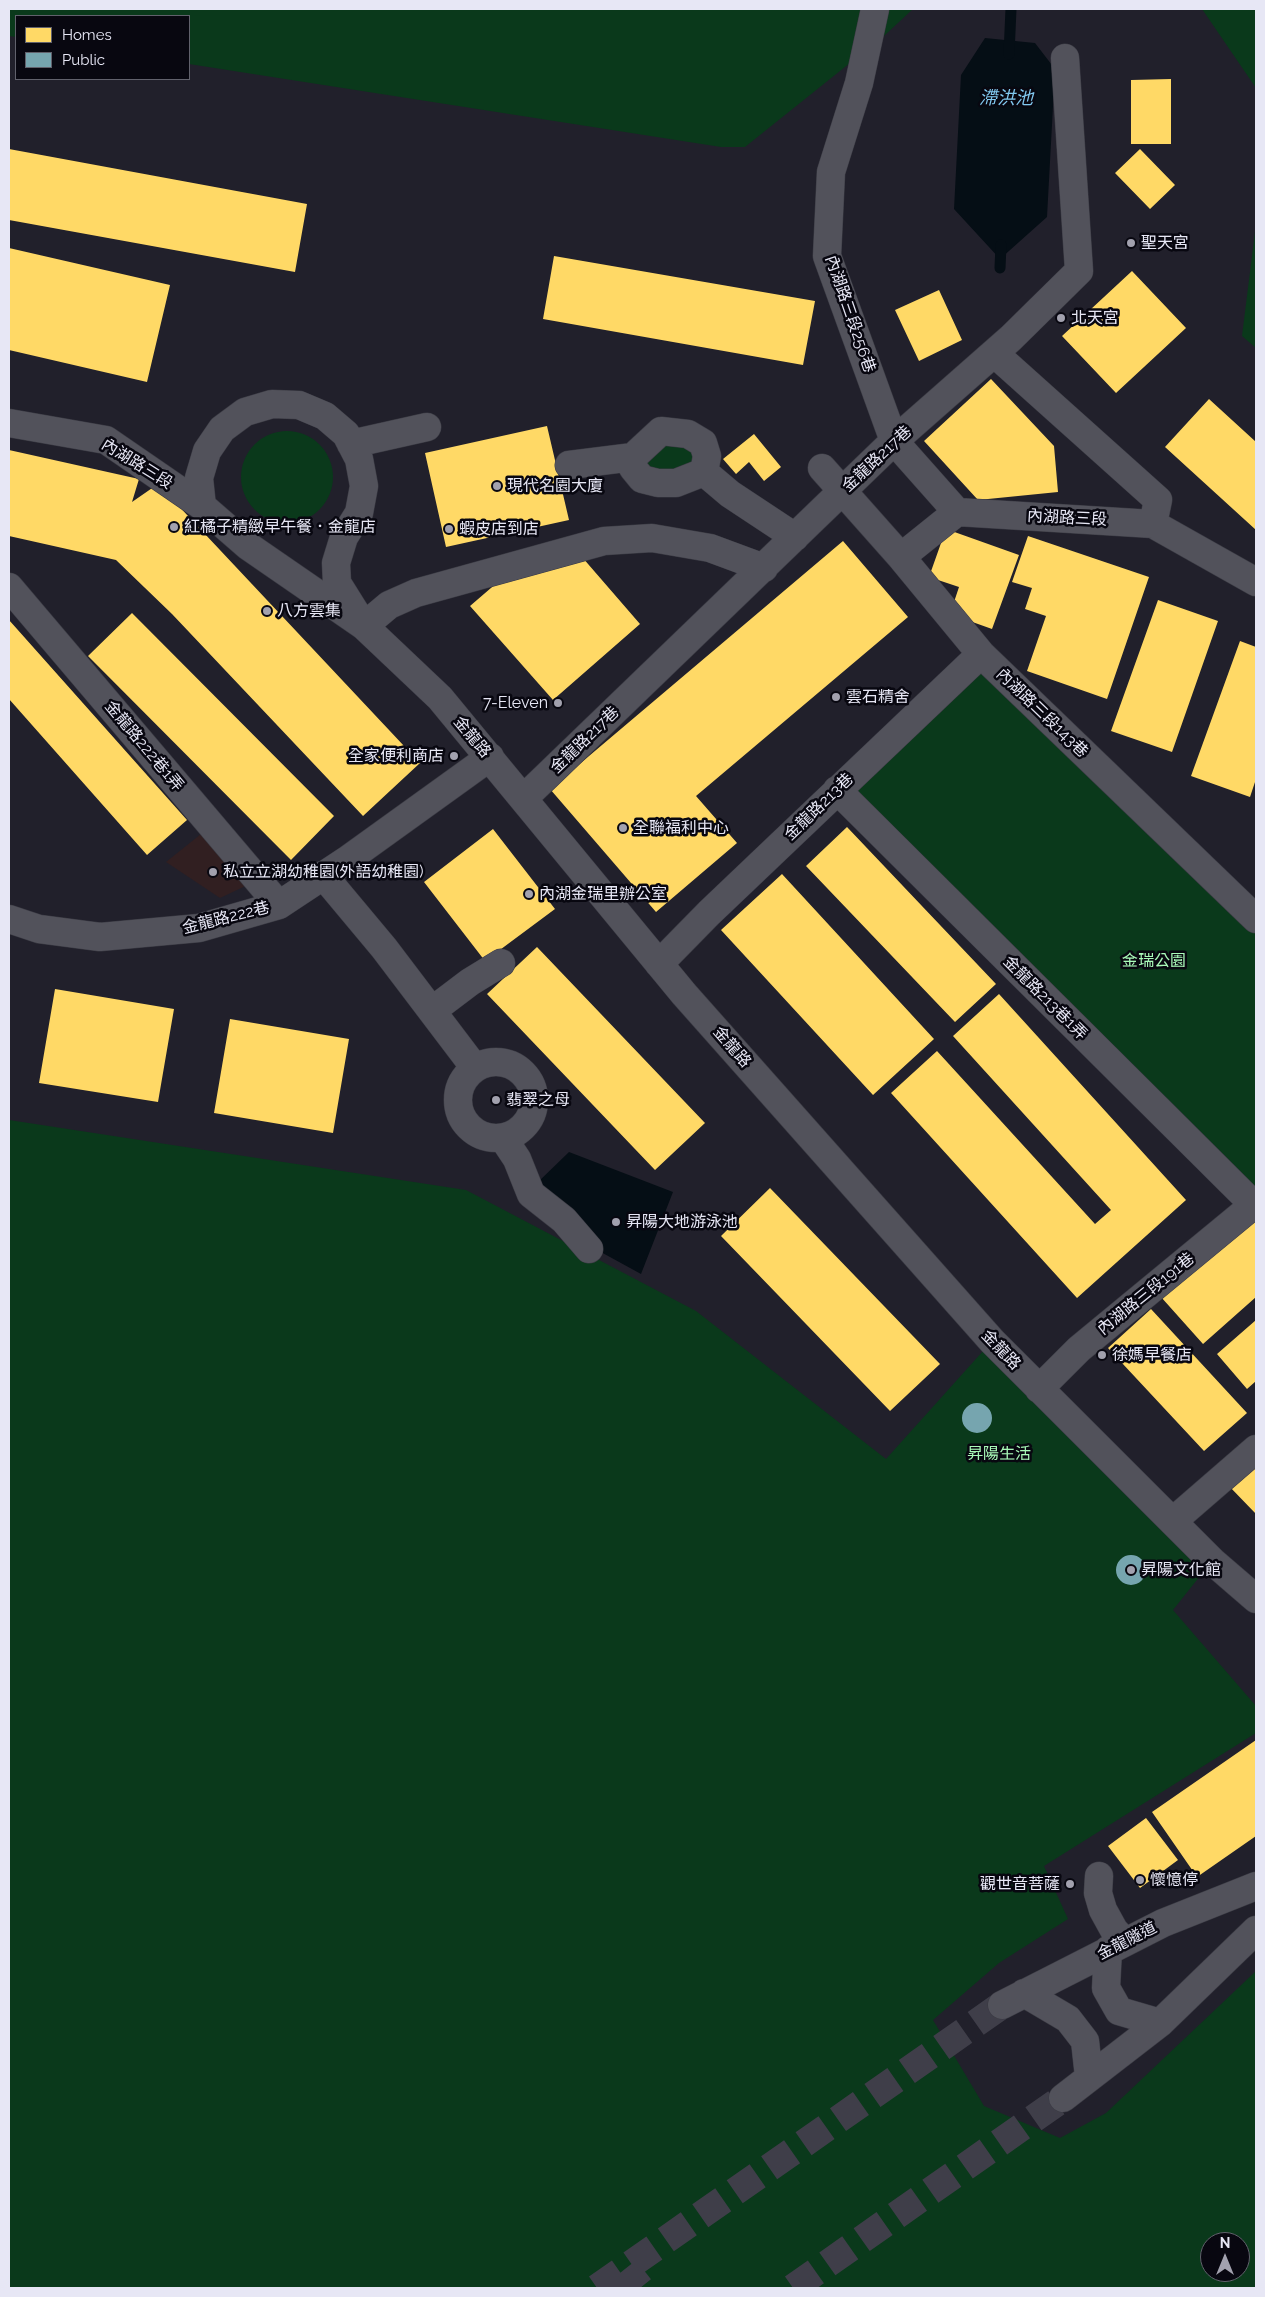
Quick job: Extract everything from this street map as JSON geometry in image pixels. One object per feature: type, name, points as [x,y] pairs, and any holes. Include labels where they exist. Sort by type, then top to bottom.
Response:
[{"type":"street","name":"內湖路三段256巷","points":[[875,9],[859,83],[831,172],[827,256],[894,441]]},
{"type":"street","name":"金龍路217巷","points":[[524,798],[894,441],[994,353],[1079,271],[1065,58]]},
{"type":"street","points":[[994,353],[1160,504]]},
{"type":"street","points":[[202,506],[199,478],[207,452],[222,429],[245,412],[272,404],[299,405],[325,416],[346,434],[359,459],[364,486],[359,513],[344,537],[336,563],[337,583],[364,626],[389,605],[416,593],[604,541],[652,538],[710,548],[764,568]]},
{"type":"street","name":"內湖路三段","points":[[9,423],[106,440],[202,506]]},
{"type":"street","points":[[351,444],[426,427]]},
{"type":"street","points":[[569,465],[633,456],[661,431],[688,434],[703,443],[707,456],[704,472]]},
{"type":"street","points":[[894,441],[956,512],[901,557]]},
{"type":"street","points":[[633,456],[633,468],[642,479],[658,483],[676,483],[704,472]]},
{"type":"street","name":"內湖路三段143巷","points":[[822,468],[901,557],[981,654],[1256,919]]},
{"type":"street","points":[[704,472],[730,494],[795,537]]},
{"type":"street","name":"內湖路三段","points":[[956,512],[1160,504],[1256,582]]},
{"type":"street","name":"金龍路","points":[[202,506],[248,546],[364,626],[440,698],[659,964],[992,1341],[1212,1561],[1256,1599]]},
{"type":"street","name":"金龍路222巷1弄","points":[[9,587],[279,905]]},
{"type":"street","name":"金龍路213巷","points":[[659,964],[708,913],[981,654]]},
{"type":"street","name":"金龍路222巷","points":[[9,919],[39,929],[100,937],[199,928],[279,905],[490,757]]},
{"type":"street","name":"金龍路213巷1弄","points":[[837,790],[1255,1204]]},
{"type":"street","points":[[323,875],[433,1010],[475,1068]]},
{"type":"street","points":[[433,1010],[470,982],[501,963]]},
{"type":"street","points":[[486,1063],[510,1064],[520,1070],[533,1090],[532,1114],[526,1124],[516,1133],[503,1138],[490,1138],[478,1133],[467,1125],[460,1114],[459,1088],[465,1076],[475,1068],[486,1063]]},
{"type":"street","points":[[503,1138],[518,1159],[531,1194],[564,1220],[589,1249]]},
{"type":"street","name":"內湖路三段191巷","points":[[1039,1389],[1078,1349],[1255,1204]]},
{"type":"street","points":[[1173,1521],[1256,1449]]},
{"type":"street","points":[[1099,1876],[1098,1893],[1103,1910],[1114,1930],[1117,1946],[1106,1988],[1119,2011],[1160,2023]]},
{"type":"street","name":"金龍隧道","points":[[1090,2077],[1085,2041],[1068,2019],[1013,1999],[1162,1923],[1256,1886]]},
{"type":"street","points":[[1063,2098],[1160,2023],[1256,1930]]},
{"type":"shaded area","name":"私立立湖幼稚園(外語幼稚園)","points":[[206,830],[254,882],[220,898],[166,862]]},
{"type":"green space","points":[[9,9],[913,9],[885,35],[745,147],[721,147],[190,64],[190,15],[15,15],[15,37],[9,36]]},
{"type":"green space","points":[[1202,9],[1256,9],[1256,88]]},
{"type":"green space","points":[[1256,224],[1256,348],[1242,336]]},
{"type":"green space","points":[[278,431],[296,431],[313,438],[326,451],[333,468],[333,486],[326,503],[313,516],[296,523],[278,523],[261,516],[248,503],[241,486],[241,468],[248,451],[261,438]]},
{"type":"green space","points":[[661,439],[693,443],[694,470],[652,473],[643,460]]},
{"type":"green space","name":"金瑞公園","points":[[981,654],[1256,919],[1256,1203],[837,790]]},
{"type":"green space","name":"昇陽生活","points":[[9,1120],[466,1190],[696,1311],[886,1459],[992,1341],[1212,1561],[1173,1610],[1256,1706],[1256,1733],[1044,1866],[1068,1919],[999,1963],[933,2020],[984,2106],[1060,2138],[1106,2113],[1256,1971],[1256,2288],[9,2288]]},
{"type":"water","name":"滯洪池","points":[[985,38],[1035,43],[1055,69],[1047,217],[1000,259],[954,209],[961,75]]},
{"type":"water","name":"昇陽大地游泳池","points":[[569,1152],[673,1192],[641,1274],[599,1251],[536,1184]]},
{"type":"building: Homes","points":[[1171,79],[1171,144],[1131,144],[1131,80]]},
{"type":"building: Homes","points":[[9,149],[307,204],[295,272],[9,220]]},
{"type":"building: Homes","points":[[1140,149],[1175,185],[1150,209],[1115,173]]},
{"type":"building: Homes","points":[[9,248],[170,285],[147,382],[9,350]]},
{"type":"building: Homes","points":[[554,256],[815,301],[803,365],[543,319]]},
{"type":"building: Homes","points":[[1132,271],[1186,328],[1116,393],[1062,336]]},
{"type":"building: Homes","points":[[939,290],[962,340],[919,361],[895,310]]},
{"type":"building: Homes","points":[[991,379],[1054,446],[1058,492],[978,500],[924,441]]},
{"type":"building: Homes","points":[[1209,399],[1256,442],[1256,530],[1165,447]]},
{"type":"building: Homes","name":"現代名園大廈","points":[[547,426],[569,520],[446,547],[425,453]]},
{"type":"building: Homes","points":[[754,434],[781,467],[764,481],[749,462],[736,474],[723,459]]},
{"type":"building: Homes","points":[[9,450],[139,479],[132,502],[158,484],[420,763],[363,816],[172,614],[116,560],[9,536]]},
{"type":"building: Homes","points":[[946,529],[1019,555],[992,629],[950,614],[959,587],[929,577]]},
{"type":"building: Homes","points":[[1028,536],[1149,577],[1107,699],[1027,671],[1046,616],[1025,609],[1032,588],[1012,582]]},
{"type":"building: Homes","points":[[843,541],[908,617],[696,796],[737,843],[656,912],[550,789]]},
{"type":"building: Homes","points":[[569,542],[640,624],[553,700],[470,606],[527,557]]},
{"type":"building: Homes","points":[[1158,600],[1218,621],[1172,752],[1111,731]]},
{"type":"building: Homes","points":[[132,613],[334,816],[291,860],[88,656]]},
{"type":"building: Homes","points":[[9,620],[187,820],[147,855],[9,699]]},
{"type":"building: Homes","points":[[1240,641],[1256,647],[1256,779],[1250,797],[1191,776]]},
{"type":"building: Homes","points":[[847,827],[996,984],[955,1022],[806,866]]},
{"type":"building: Homes","points":[[493,829],[555,909],[485,961],[424,882]]},
{"type":"building: Homes","points":[[782,874],[934,1039],[873,1095],[721,930]]},
{"type":"building: Homes","points":[[537,947],[705,1123],[655,1170],[487,994]]},
{"type":"building: Homes","points":[[55,989],[174,1009],[158,1102],[39,1083]]},
{"type":"building: Homes","points":[[999,994],[1186,1200],[1077,1298],[891,1093],[937,1051],[1095,1224],[1111,1210],[953,1036]]},
{"type":"building: Homes","points":[[230,1019],[349,1039],[333,1133],[214,1113]]},
{"type":"building: Homes","points":[[770,1188],[940,1364],[890,1411],[721,1236]]},
{"type":"building: Homes","points":[[1256,1214],[1256,1297],[1203,1344],[1161,1297]]},
{"type":"building: Homes","points":[[1151,1309],[1247,1413],[1204,1451],[1108,1348]]},
{"type":"building: Homes","points":[[1256,1320],[1256,1381],[1247,1389],[1217,1354]]},
{"type":"building: Homes","points":[[1256,1458],[1256,1514],[1228,1485]]},
{"type":"building: Homes","points":[[1256,1740],[1256,1836],[1197,1877],[1152,1812]]},
{"type":"building: Homes","points":[[1146,1818],[1178,1860],[1140,1888],[1108,1846]]},
{"type":"building: Public","points":[[977,1403],[988,1407],[992,1418],[988,1429],[977,1433],[966,1429],[962,1418],[966,1407]]},
{"type":"building: Public","name":"昇陽文化館","points":[[1131,1555],[1142,1559],[1146,1570],[1142,1581],[1131,1585],[1120,1581],[1116,1570],[1120,1559]]},
{"type":"waterway","points":[[1009,54],[1011,9]]},
{"type":"waterway","points":[[1000,268],[1001,245]]},
{"type":"tunnel","points":[[597,2288],[1002,2005]]},
{"type":"tunnel","points":[[793,2288],[1063,2098]]},
{"type":"tunnel","points":[[625,2269],[640,2288]]},
{"type":"place","name":"聖天宮","points":[[1131,243]]},
{"type":"place","name":"北天宮","points":[[1061,318]]},
{"type":"place","name":"現代名園大廈","points":[[497,486]]},
{"type":"place","name":"紅橘子精緻早午餐．金龍店","points":[[174,527]]},
{"type":"place","name":"蝦皮店到店","points":[[449,529]]},
{"type":"place","name":"八方雲集","points":[[267,611]]},
{"type":"place","name":"雲石精舍","points":[[836,697]]},
{"type":"place","name":"7-Eleven","points":[[558,703]]},
{"type":"place","name":"全家便利商店","points":[[454,756]]},
{"type":"place","name":"全聯福利中心","points":[[623,828]]},
{"type":"place","name":"私立立湖幼稚園(外語幼稚園)","points":[[213,872]]},
{"type":"place","name":"內湖金瑞里辦公室","points":[[529,894]]},
{"type":"place","name":"翡翠之母","points":[[496,1100]]},
{"type":"place","name":"昇陽大地游泳池","points":[[616,1222]]},
{"type":"place","name":"徐媽早餐店","points":[[1102,1355]]},
{"type":"place","name":"昇陽文化館","points":[[1131,1570]]},
{"type":"place","name":"懷憶停","points":[[1140,1880]]},
{"type":"place","name":"觀世音菩薩","points":[[1070,1884]]}]
